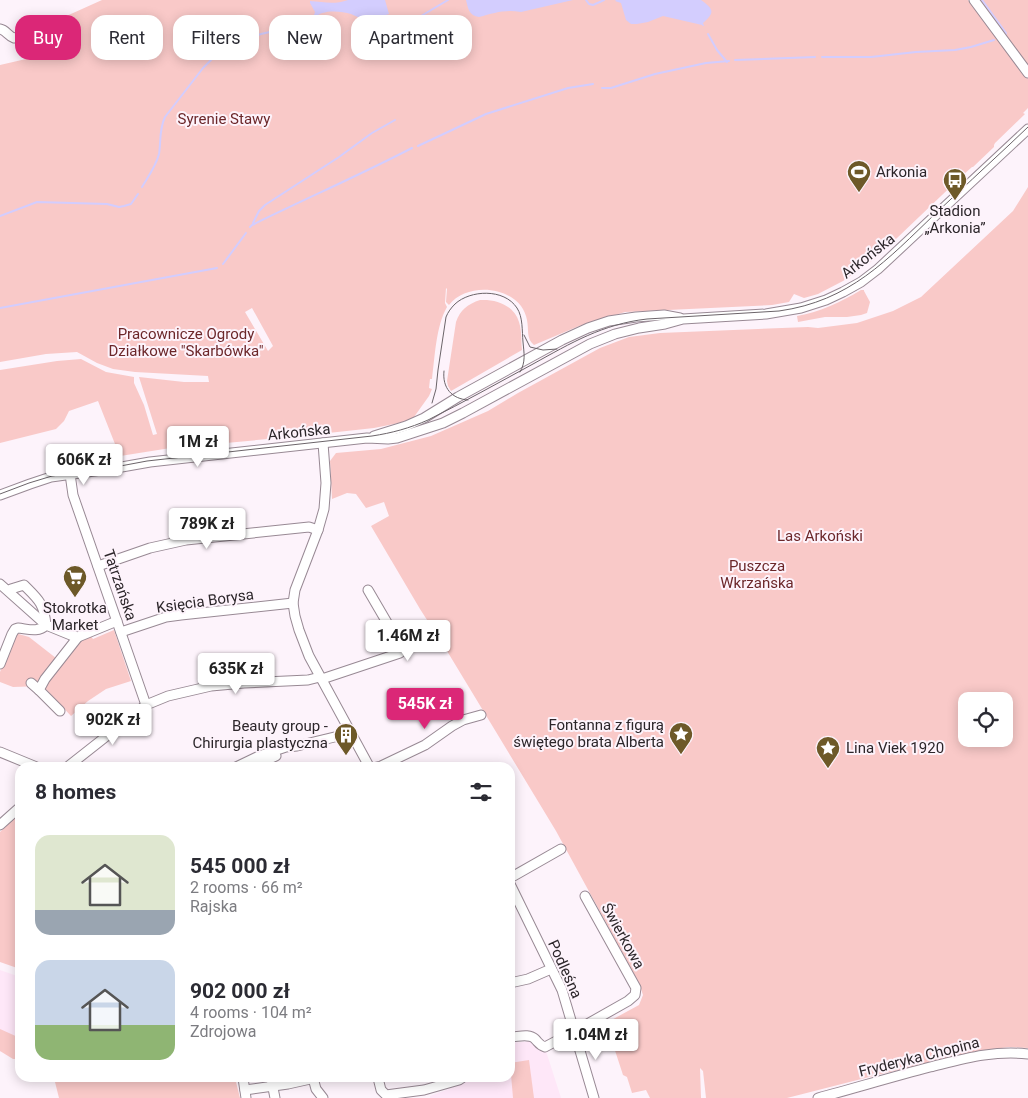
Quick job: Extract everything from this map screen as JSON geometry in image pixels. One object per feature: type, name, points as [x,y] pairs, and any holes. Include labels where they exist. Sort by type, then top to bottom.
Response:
[{"type":"street","points":[[974,0],[1028,73]]},
{"type":"street","points":[[0,29],[15,38]]},
{"type":"street","name":"Arkońska","points":[[0,495],[37,481],[159,460],[367,438],[398,438],[438,425],[596,342],[622,332],[683,319],[766,314],[792,310],[822,302],[850,288],[886,262],[1028,129]]},
{"type":"street","name":"Arkońska","points":[[367,438],[406,426],[421,419],[451,400],[590,327],[636,317],[664,315],[683,319]]},
{"type":"street","points":[[323,443],[326,477],[324,509],[298,582],[293,603],[299,630],[309,656],[368,762]]},
{"type":"street","name":"Tatrzańska","points":[[70,474],[74,495],[146,705]]},
{"type":"street","points":[[98,566],[150,548],[186,540],[310,527],[318,530]]},
{"type":"street","points":[[0,584],[46,625],[78,637]]},
{"type":"street","points":[[9,591],[11,588],[24,585],[41,603],[44,609],[46,625]]},
{"type":"street","points":[[74,762],[146,705],[168,696],[211,686],[321,678],[400,653],[396,638],[368,590]]},
{"type":"street","name":"Księcia Borysa","points":[[121,632],[181,614],[293,603]]},
{"type":"street","points":[[39,690],[45,679],[78,637],[117,621]]},
{"type":"street","points":[[0,664],[15,629],[38,630],[46,625]]},
{"type":"street","points":[[32,682],[60,711]]},
{"type":"street","points":[[389,762],[424,745],[463,720],[481,714]]},
{"type":"street","points":[[248,762],[286,747],[351,733]]},
{"type":"street","points":[[262,762],[297,746]]},
{"type":"street","points":[[0,752],[24,762]]},
{"type":"street","points":[[0,825],[15,812]]},
{"type":"street","points":[[515,875],[562,849]]},
{"type":"street","name":"Podleśna","points":[[515,895],[562,990],[594,1098]]},
{"type":"street","name":"Świerkowa","points":[[515,1037],[529,1035],[534,1037],[541,1046],[545,1047],[632,998],[636,992],[636,988],[585,896]]},
{"type":"street","points":[[515,982],[551,969]]},
{"type":"street","name":"Fryderyka Chopina","points":[[818,1098],[978,1055],[1006,1052],[1028,1054]]},
{"type":"street","points":[[259,1082],[260,1088]]},
{"type":"street","points":[[246,1094],[272,1082],[275,1098]]},
{"type":"street","points":[[315,1082],[316,1089],[322,1098],[332,1096]]},
{"type":"street","points":[[379,1082],[385,1097],[424,1090],[452,1082]]},
{"type":"shaded area","points":[[348,0],[385,0],[389,14],[354,15],[326,12],[314,15],[315,12],[310,1],[343,2]]},
{"type":"shaded area","points":[[466,0],[573,0],[521,12],[505,11],[479,17],[471,13]]},
{"type":"shaded area","points":[[616,0],[701,0],[710,8],[711,13],[703,23],[704,26],[663,16],[648,22],[631,24],[626,20],[621,3]]},
{"type":"shaded area","points":[[0,970],[15,975],[15,1038],[0,1052]]},
{"type":"shaded area","points":[[534,1041],[535,1047],[538,1047],[541,1051],[545,1048],[561,1098],[430,1098],[430,1096],[465,1082],[515,1082],[515,1043]]},
{"type":"green space","points":[[102,0],[968,0],[1028,79],[1028,108],[1023,113],[1025,114],[995,143],[994,147],[875,259],[843,281],[818,294],[804,298],[794,294],[789,302],[772,305],[625,312],[579,326],[534,345],[529,337],[525,313],[514,299],[505,294],[485,290],[465,293],[449,305],[446,302],[446,288],[445,303],[447,307],[438,332],[432,379],[430,379],[429,388],[432,389],[411,420],[374,428],[226,443],[202,443],[114,457],[115,444],[98,401],[69,411],[64,421],[56,429],[0,443],[0,370],[81,359],[106,372],[134,377],[134,383],[144,405],[153,435],[157,434],[139,377],[184,382],[209,382],[208,376],[113,369],[77,352],[46,354],[0,362],[0,65],[22,60],[81,60],[81,15],[69,15]],"holes":[[[252,308],[273,346],[268,351],[245,312]]]},
{"type":"green space","points":[[980,0],[1028,0],[1028,65]]},
{"type":"green space","name":"Puszcza Wkrzańska","points":[[1028,187],[1028,1048],[1009,1047],[978,1051],[787,1098],[706,1098],[703,1071],[700,1068],[701,1098],[650,1098],[646,1090],[632,1093],[627,1077],[623,1075],[606,1023],[639,1005],[643,995],[639,983],[556,831],[371,526],[389,516],[384,502],[366,508],[356,494],[347,493],[332,499],[330,461],[336,453],[381,449],[431,436],[488,411],[600,348],[629,337],[660,333],[818,328],[857,323],[893,311],[921,297],[1013,211]]},
{"type":"green space","points":[[864,290],[870,302],[867,313],[798,322],[797,316],[830,306]]},
{"type":"green space","points":[[480,300],[504,304],[513,311],[520,325],[522,350],[451,391],[447,381],[456,322],[465,308]]},
{"type":"green space","points":[[114,630],[131,681],[106,689],[71,716],[43,686],[13,687],[0,682],[0,672],[15,633],[29,637],[61,662],[79,638],[90,635],[93,639]]},
{"type":"green space","points":[[15,818],[15,967],[0,962],[0,832]]},
{"type":"green space","points":[[0,1029],[15,1036],[15,1059],[0,1051]]},
{"type":"green space","points":[[529,1060],[534,1098],[513,1098],[512,1082],[515,1082],[515,1062]]},
{"type":"green space","points":[[55,1082],[236,1082],[240,1098],[59,1098]]},
{"type":"waterway","points":[[423,15],[448,0]]},
{"type":"waterway","points":[[586,0],[589,4],[593,5],[604,0]]},
{"type":"waterway","points":[[982,0],[1006,33],[1005,36]]},
{"type":"waterway","points":[[142,187],[158,158],[160,136],[165,117],[203,68],[212,59],[232,47],[250,38],[269,32]]},
{"type":"waterway","points":[[708,34],[717,50],[727,62]]},
{"type":"waterway","points":[[822,57],[871,57],[955,50],[994,40]]},
{"type":"waterway","points":[[735,60],[815,57]]},
{"type":"waterway","points":[[602,88],[611,88],[655,74],[706,63],[729,61]]},
{"type":"waterway","points":[[418,146],[486,114],[568,88],[593,84]]},
{"type":"waterway","points":[[253,223],[259,211],[265,205],[372,133],[395,120]]},
{"type":"waterway","points":[[250,227],[412,148]]},
{"type":"waterway","points":[[0,216],[37,202],[107,204],[119,207],[131,204],[138,194]]},
{"type":"waterway","points":[[223,264],[246,233]]},
{"type":"waterway","points":[[0,308],[217,268]]},
{"type":"tram line","points":[[0,494],[52,476],[147,461],[394,432],[428,420],[574,342],[616,325],[647,319],[779,311],[804,306],[827,298],[847,288],[884,262],[1028,127]]},
{"type":"tram line","points":[[432,403],[436,389],[446,317],[455,304],[469,296],[487,293],[496,294],[504,297],[517,308],[521,320],[524,354],[524,361],[520,372]]},
{"type":"tram line","points":[[524,335],[530,347],[543,350],[557,349]]},
{"type":"tram line","points":[[444,371],[445,383],[449,392],[457,397],[468,400]]},
{"type":"place","name":"Arkonia","points":[[859,193]]},
{"type":"place","name":"Stadion „Arkonia”","points":[[955,201]]},
{"type":"place","name":"Stokrotka Market","points":[[75,598]]},
{"type":"place","name":"Fontanna z figurą świętego brata Alberta","points":[[681,755]]},
{"type":"place","name":"Beauty group - Chirurgia plastyczna","points":[[346,756]]},
{"type":"place","name":"Lina Viek 1920","points":[[828,769]]},
{"type":"park label","name":"Syrenie Stawy","points":[[224,119]]},
{"type":"park label","name":"Pracownicze Ogrody Działkowe \"Skarbówka\"","points":[[186,342]]},
{"type":"park label","name":"Las Arkoński","points":[[820,536]]}]
